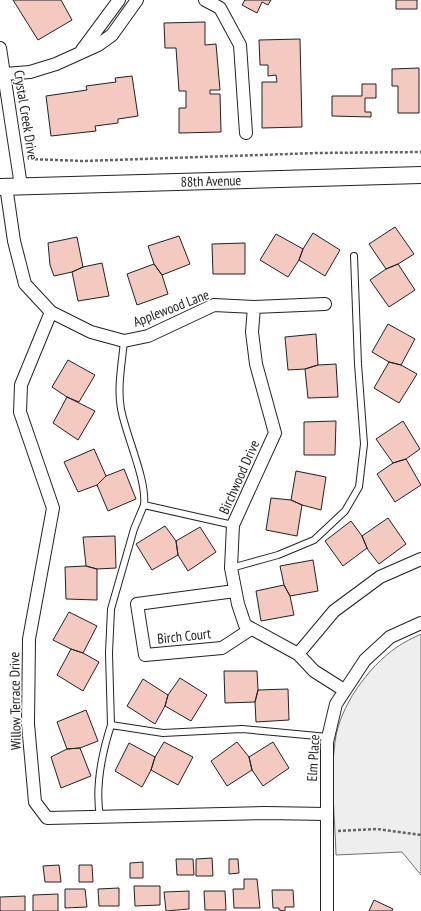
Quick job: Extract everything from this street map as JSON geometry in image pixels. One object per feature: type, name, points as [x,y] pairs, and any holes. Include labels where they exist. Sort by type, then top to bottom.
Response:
[{"type":"street","points":[[79,54],[118,0]]},
{"type":"street","points":[[5,74],[30,72],[56,64],[79,54],[112,35],[137,0]]},
{"type":"street","points":[[205,0],[220,8],[240,45],[246,133]]},
{"type":"street","name":"Crystal Creek Drive","points":[[0,48],[18,160],[9,186]]},
{"type":"street","name":"88th Avenue","points":[[9,186],[421,174]]},
{"type":"street","name":"Applewood Lane","points":[[9,186],[14,241],[25,284],[51,312],[91,332],[124,341],[148,336],[214,305],[254,307],[326,304]]},
{"type":"street","name":"Birchwood Drive","points":[[254,307],[252,332],[256,364],[275,433],[234,525],[231,568],[235,591],[245,626],[298,654],[314,671],[344,690]]},
{"type":"street","name":"Willow Terrace Drive","points":[[51,312],[21,385],[20,412],[53,508],[29,639],[28,724],[35,802],[47,818],[265,812],[327,814]]},
{"type":"street","points":[[298,654],[334,611],[380,577],[421,560]]},
{"type":"street","name":"Birch Court","points":[[235,591],[137,604],[145,655],[222,648],[252,630]]},
{"type":"street","name":"Elm Place","points":[[327,911],[328,737],[336,704],[364,660],[390,637],[421,623]]},
{"type":"lane","points":[[231,568],[278,554],[314,540],[345,511],[358,487],[364,444],[358,364],[354,256]]},
{"type":"lane","points":[[100,817],[98,792],[111,725],[109,653],[111,609],[134,529],[145,499],[121,408],[124,341]]},
{"type":"lane","points":[[144,505],[234,525]]},
{"type":"lane","points":[[111,725],[163,733],[242,729],[328,737]]},
{"type":"path","points":[[18,160],[83,161],[318,152],[421,152]]},
{"type":"path","points":[[327,831],[376,829],[421,835]]},
{"type":"shaded area","points":[[421,634],[421,875],[402,852],[336,855],[333,770],[335,742],[342,715],[357,689],[386,655],[400,645]]},
{"type":"building","points":[[13,0],[61,0],[72,20],[38,40]]},
{"type":"building","points":[[245,0],[271,0],[268,5],[262,2],[257,13],[242,5]]},
{"type":"building","points":[[396,0],[417,0],[417,9],[396,9]]},
{"type":"building","points":[[205,22],[205,45],[216,44],[220,90],[210,90],[210,94],[220,94],[221,132],[179,133],[179,108],[186,108],[186,91],[179,91],[176,48],[165,48],[164,23]]},
{"type":"building","points":[[300,39],[302,127],[262,128],[262,82],[277,82],[276,75],[268,76],[268,65],[260,65],[259,40]]},
{"type":"building","points":[[419,68],[419,113],[398,113],[398,86],[392,86],[392,69]]},
{"type":"building","points":[[132,76],[138,116],[118,119],[118,123],[95,126],[96,131],[51,136],[46,96],[87,90],[86,86],[116,82],[115,78]]},
{"type":"building","points":[[362,84],[376,84],[376,98],[365,98],[365,112],[371,112],[371,117],[332,116],[332,96],[362,96]]},
{"type":"building","points":[[395,227],[414,254],[398,264],[386,269],[369,244]]},
{"type":"building","points":[[313,233],[340,250],[325,276],[299,260],[303,249]]},
{"type":"building","points":[[276,234],[303,249],[299,260],[288,277],[260,260]]},
{"type":"building","points":[[179,236],[190,264],[162,275],[154,264],[148,246]]},
{"type":"building","points":[[77,237],[83,267],[72,272],[54,276],[50,265],[48,243]]},
{"type":"building","points":[[245,243],[245,274],[213,274],[212,244]]},
{"type":"building","points":[[102,263],[109,296],[78,301],[72,272],[83,267]]},
{"type":"building","points":[[154,264],[162,275],[168,294],[137,305],[127,274]]},
{"type":"building","points":[[398,264],[415,290],[389,307],[370,280],[386,269]]},
{"type":"building","points":[[388,324],[415,339],[401,365],[389,362],[372,352]]},
{"type":"building","points":[[316,334],[318,365],[305,369],[288,370],[285,337]]},
{"type":"building","points":[[68,360],[95,375],[79,402],[67,397],[52,387]]},
{"type":"building","points":[[389,362],[401,365],[417,374],[399,403],[374,388]]},
{"type":"building","points":[[336,364],[338,397],[308,398],[305,369],[318,365]]},
{"type":"building","points":[[67,397],[95,411],[78,440],[53,423]]},
{"type":"building","points":[[336,421],[335,455],[304,455],[304,422]]},
{"type":"building","points":[[403,421],[420,449],[406,459],[393,463],[376,439]]},
{"type":"building","points":[[94,449],[106,476],[97,485],[78,492],[64,462]]},
{"type":"building","points":[[406,459],[421,485],[395,502],[377,474],[393,463]]},
{"type":"building","points":[[124,469],[136,499],[108,511],[97,485],[106,476]]},
{"type":"building","points":[[296,471],[326,477],[321,510],[302,505],[291,500]]},
{"type":"building","points":[[271,498],[291,500],[302,505],[297,536],[266,530]]},
{"type":"building","points":[[388,518],[406,544],[379,564],[368,550],[362,536]]},
{"type":"building","points":[[351,521],[362,536],[367,548],[343,566],[325,541]]},
{"type":"building","points":[[165,526],[176,541],[178,555],[152,570],[136,544]]},
{"type":"building","points":[[200,527],[216,552],[188,571],[178,555],[176,541]]},
{"type":"building","points":[[115,536],[116,568],[97,569],[86,566],[83,537]]},
{"type":"building","points":[[313,560],[318,591],[290,596],[284,585],[280,566]]},
{"type":"building","points":[[86,566],[97,569],[97,600],[66,599],[65,567]]},
{"type":"building","points":[[284,585],[290,596],[294,615],[261,621],[256,591]]},
{"type":"building","points":[[69,612],[97,626],[83,653],[53,640]]},
{"type":"building","points":[[71,649],[83,653],[99,662],[83,691],[57,675]]},
{"type":"building","points":[[224,671],[257,671],[258,690],[255,702],[225,703]]},
{"type":"building","points":[[180,678],[207,695],[191,721],[165,706],[168,695]]},
{"type":"building","points":[[143,679],[168,695],[165,706],[155,724],[127,706]]},
{"type":"building","points":[[288,689],[289,720],[256,722],[255,702],[258,690]]},
{"type":"building","points":[[86,710],[98,741],[80,748],[67,749],[57,722]]},
{"type":"building","points":[[164,742],[193,757],[178,785],[151,770],[155,757]]},
{"type":"building","points":[[237,742],[249,757],[252,770],[227,786],[211,761]]},
{"type":"building","points":[[273,742],[289,768],[263,786],[252,770],[249,757]]},
{"type":"building","points":[[129,743],[155,757],[151,770],[142,787],[115,771]]},
{"type":"building","points":[[80,748],[91,776],[61,788],[51,757],[67,749]]},
{"type":"building","points":[[212,858],[213,876],[196,876],[196,859]]},
{"type":"building","points":[[176,859],[193,859],[194,875],[177,875]]},
{"type":"building","points":[[229,859],[238,859],[239,873],[229,874]]},
{"type":"building","points":[[143,862],[143,878],[130,878],[130,863]]},
{"type":"building","points":[[59,865],[61,882],[45,882],[43,866]]},
{"type":"building","points":[[79,865],[92,865],[93,882],[79,882]]},
{"type":"building","points":[[244,879],[257,879],[260,908],[234,908],[233,889],[244,889]]},
{"type":"building","points":[[134,886],[160,886],[160,905],[135,906]]},
{"type":"building","points":[[119,888],[119,906],[99,906],[98,889]]},
{"type":"building","points":[[65,889],[85,889],[87,907],[65,908]]},
{"type":"building","points":[[272,890],[293,890],[294,907],[285,907],[285,911],[279,910],[279,908],[273,908]]},
{"type":"building","points":[[189,891],[189,909],[166,911],[164,892]]},
{"type":"building","points":[[204,891],[225,891],[226,910],[205,910]]},
{"type":"building","points":[[58,894],[58,911],[33,911],[33,895]]},
{"type":"building","points":[[25,896],[25,911],[0,911],[0,897]]},
{"type":"building","points":[[374,900],[393,909],[392,911],[369,911]]}]
